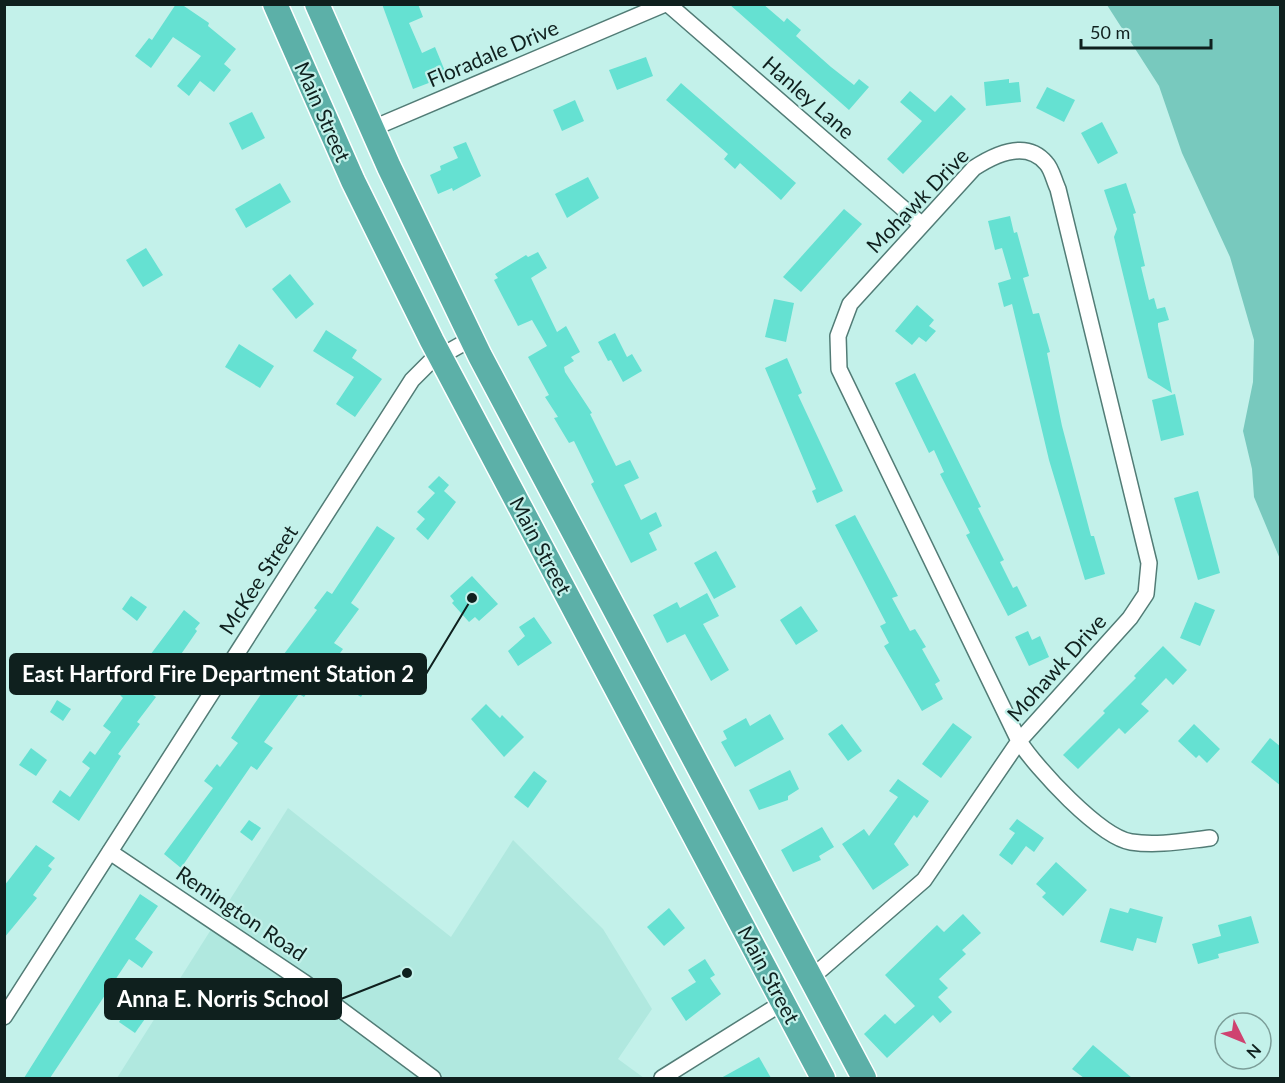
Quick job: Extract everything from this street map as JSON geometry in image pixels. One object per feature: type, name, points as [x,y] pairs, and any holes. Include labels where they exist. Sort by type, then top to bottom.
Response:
[{"type":"highway","name":"Main Street","points":[[275,4],[353,181],[439,356],[823,1078]]},
{"type":"highway","name":"Main Street","points":[[317,4],[371,129],[471,339],[864,1078]]},
{"type":"highway","points":[[537,540],[569,523]]},
{"type":"street","name":"Floradale Drive","points":[[371,129],[667,4]]},
{"type":"street","name":"Hanley Lane","points":[[667,4],[921,224]]},
{"type":"street","name":"Mohawk Drive","points":[[811,978],[924,880],[1019,741],[1130,618],[1146,594],[1149,563],[1058,189],[1046,162],[1023,150],[995,154],[974,168],[850,304],[838,336],[839,369],[1019,741]]},
{"type":"street","name":"McKee Street","points":[[4,1017],[412,380],[421,369],[439,356],[471,339]]},
{"type":"street","points":[[1019,741],[1031,760],[1101,827],[1129,842],[1163,843],[1210,838]]},
{"type":"street","name":"Remington Road","points":[[110,852],[305,982],[433,1078]]},
{"type":"street","points":[[662,1078],[783,1003]]},
{"type":"shaded area","points":[[1107,5],[1280,5],[1280,559],[1254,497],[1252,469],[1243,431],[1253,382],[1254,340],[1230,257],[1182,153],[1159,86]]},
{"type":"shaded area","points":[[288,808],[451,937],[513,840],[603,929],[652,1009],[618,1059],[644,1078],[117,1078]]},
{"type":"building","points":[[176,4],[181,4],[209,23],[208,26],[236,49],[224,64],[231,70],[214,92],[200,81],[189,96],[177,86],[201,56],[173,37],[151,68],[135,56],[149,38],[152,40]]},
{"type":"building","points":[[382,4],[418,4],[423,17],[409,23],[422,53],[435,47],[447,76],[413,89]]},
{"type":"building","points":[[729,4],[763,4],[784,22],[787,18],[801,30],[796,36],[831,67],[854,85],[859,79],[869,87],[849,110]]},
{"type":"building","points":[[646,57],[653,76],[617,90],[609,70]]},
{"type":"building","points":[[1009,79],[1009,83],[1019,82],[1021,102],[986,106],[984,82]]},
{"type":"building","points":[[681,83],[796,183],[781,200],[740,163],[735,169],[724,159],[728,154],[666,100]]},
{"type":"building","points":[[1047,87],[1075,100],[1064,122],[1036,108]]},
{"type":"building","points":[[910,91],[935,112],[951,95],[966,109],[903,174],[887,159],[922,121],[900,102]]},
{"type":"building","points":[[575,100],[584,121],[562,131],[553,110]]},
{"type":"building","points":[[252,112],[265,138],[242,150],[229,123]]},
{"type":"building","points":[[1102,122],[1118,153],[1098,164],[1081,133]]},
{"type":"building","points":[[466,142],[481,176],[453,191],[452,188],[438,194],[430,175],[441,170],[440,166],[458,158],[453,147]]},
{"type":"building","points":[[588,177],[599,198],[567,218],[555,194]]},
{"type":"building","points":[[280,183],[291,202],[246,228],[235,209]]},
{"type":"building","points":[[1126,183],[1136,213],[1133,214],[1145,266],[1141,267],[1149,300],[1154,298],[1157,309],[1165,307],[1169,320],[1158,323],[1158,326],[1172,393],[1148,378],[1114,237],[1117,229],[1104,190]]},
{"type":"building","points":[[844,209],[862,224],[801,292],[783,277]]},
{"type":"building","points":[[1010,216],[1014,233],[1017,232],[1029,276],[1023,278],[1033,314],[1039,313],[1050,352],[1047,353],[1062,426],[1091,536],[1094,536],[1105,574],[1085,580],[1049,460],[1012,304],[1004,307],[998,283],[1011,279],[1002,248],[995,250],[988,221]]},
{"type":"building","points":[[146,248],[163,275],[143,287],[126,260]]},
{"type":"building","points":[[538,252],[547,268],[531,278],[557,332],[566,326],[580,352],[571,357],[574,361],[564,367],[565,372],[592,413],[590,414],[616,466],[630,460],[639,478],[624,485],[641,520],[656,512],[662,526],[649,533],[657,550],[631,563],[591,484],[594,482],[574,441],[569,443],[554,418],[558,417],[545,397],[549,395],[528,357],[547,346],[532,320],[518,326],[494,280],[498,278],[495,274],[526,255],[528,257]]},
{"type":"building","points":[[290,274],[314,304],[296,319],[272,289]]},
{"type":"building","points":[[774,299],[794,303],[786,342],[765,337]]},
{"type":"building","points":[[917,305],[934,320],[929,326],[936,331],[926,342],[919,337],[912,345],[895,331]]},
{"type":"building","points":[[326,330],[357,350],[352,358],[382,379],[355,417],[336,404],[354,377],[313,351]]},
{"type":"building","points":[[615,333],[627,357],[632,354],[642,371],[623,382],[598,342]]},
{"type":"building","points":[[239,344],[274,366],[260,388],[225,367]]},
{"type":"building","points":[[787,358],[802,393],[798,395],[843,491],[817,503],[812,491],[816,489],[765,368]]},
{"type":"building","points":[[915,373],[981,507],[978,508],[1004,560],[1000,562],[1013,588],[1017,586],[1027,606],[1008,616],[966,535],[970,533],[940,474],[944,472],[934,450],[929,453],[895,383]]},
{"type":"building","points":[[1175,394],[1184,435],[1161,441],[1152,400]]},
{"type":"building","points":[[439,476],[449,485],[444,491],[456,502],[428,540],[416,529],[425,519],[417,512],[435,493],[428,487]]},
{"type":"building","points":[[1198,491],[1220,573],[1198,580],[1174,498]]},
{"type":"building","points":[[855,515],[898,596],[892,598],[910,631],[915,629],[926,647],[922,649],[940,681],[935,684],[943,699],[922,711],[884,646],[889,643],[880,626],[886,623],[835,525]]},
{"type":"building","points":[[377,526],[395,538],[351,603],[359,609],[334,643],[343,649],[330,667],[327,665],[304,697],[299,694],[264,742],[273,748],[257,770],[251,766],[181,868],[164,854],[213,788],[204,781],[217,764],[220,767],[238,743],[231,738],[270,681],[266,678],[317,610],[314,608],[327,591],[332,594]]},
{"type":"building","points":[[716,551],[736,587],[714,599],[694,563]]},
{"type":"building","points":[[472,576],[498,604],[479,621],[475,617],[469,622],[452,603],[454,601],[450,596]]},
{"type":"building","points":[[707,593],[719,616],[703,624],[729,670],[711,681],[685,634],[667,643],[653,615],[677,602],[680,608]]},
{"type":"building","points":[[131,596],[147,607],[137,621],[122,609]]},
{"type":"building","points":[[1195,602],[1215,610],[1200,646],[1180,638]]},
{"type":"building","points":[[801,606],[818,631],[796,645],[780,620]]},
{"type":"building","points":[[184,610],[200,623],[195,629],[197,631],[153,695],[156,697],[137,722],[140,724],[118,754],[121,756],[79,821],[52,802],[60,790],[70,797],[90,768],[82,762],[90,751],[95,755],[111,732],[103,726],[123,698],[120,695]]},
{"type":"building","points":[[534,617],[552,643],[518,666],[508,651],[525,636],[519,627]]},
{"type":"building","points":[[1028,631],[1032,640],[1040,636],[1049,657],[1029,666],[1015,637]]},
{"type":"building","points":[[1163,646],[1187,670],[1173,685],[1166,678],[1141,704],[1149,711],[1125,734],[1119,728],[1078,769],[1063,755],[1105,713],[1103,711],[1136,678],[1134,676]]},
{"type":"building","points":[[354,673],[369,683],[361,697],[345,687]]},
{"type":"building","points":[[57,700],[71,709],[63,721],[50,712]]},
{"type":"building","points":[[486,704],[500,718],[502,715],[524,737],[504,757],[471,719]]},
{"type":"building","points":[[770,714],[784,739],[735,767],[721,742],[727,739],[723,731],[746,718],[750,726]]},
{"type":"building","points":[[953,723],[972,737],[941,778],[922,764]]},
{"type":"building","points":[[842,724],[862,751],[848,761],[828,734]]},
{"type":"building","points":[[1194,724],[1220,749],[1207,763],[1199,755],[1196,758],[1178,741]]},
{"type":"building","points":[[1270,738],[1281,747],[1281,786],[1251,762]]},
{"type":"building","points":[[31,748],[47,760],[36,776],[19,765]]},
{"type":"building","points":[[790,770],[799,789],[788,796],[788,800],[759,810],[749,790]]},
{"type":"building","points":[[534,771],[547,781],[528,808],[514,797]]},
{"type":"building","points":[[898,779],[929,801],[917,818],[914,815],[894,844],[909,865],[873,890],[842,844],[864,829],[869,836],[898,797],[889,791]]},
{"type":"building","points":[[1017,819],[1044,838],[1034,852],[1026,846],[1012,865],[999,855],[1015,833],[1009,829]]},
{"type":"building","points":[[249,820],[261,828],[252,841],[240,832]]},
{"type":"building","points":[[822,827],[834,847],[819,856],[821,860],[793,872],[781,850]]},
{"type":"building","points":[[36,845],[55,858],[48,866],[52,869],[33,895],[37,898],[4,938],[4,886]]},
{"type":"building","points":[[1056,862],[1087,890],[1063,916],[1042,897],[1046,893],[1036,884]]},
{"type":"building","points":[[140,894],[158,906],[135,939],[153,952],[142,968],[129,959],[50,1078],[24,1078]]},
{"type":"building","points":[[669,908],[685,928],[664,946],[647,927]]},
{"type":"building","points":[[1110,908],[1128,913],[1130,908],[1163,917],[1156,943],[1137,938],[1133,951],[1100,942]]},
{"type":"building","points":[[963,914],[981,933],[962,950],[966,954],[939,979],[948,988],[938,997],[952,1012],[940,1023],[933,1015],[887,1058],[864,1034],[885,1014],[895,1024],[915,1006],[885,975],[937,925],[944,932]]},
{"type":"building","points":[[1251,916],[1259,943],[1218,954],[1219,958],[1198,964],[1192,944],[1221,936],[1218,925]]},
{"type":"building","points":[[705,959],[715,975],[710,978],[721,994],[686,1021],[671,998],[696,982],[688,970]]},
{"type":"building","points":[[131,1004],[147,1016],[135,1033],[119,1022]]},
{"type":"building","points":[[1093,1045],[1132,1078],[1084,1078],[1072,1069]]},
{"type":"building","points":[[759,1057],[771,1078],[721,1078]]},
{"type":"place","name":"East Hartford Fire Department Station 2","points":[[472,598]]},
{"type":"place","name":"Anna E. Norris School","points":[[407,973]]}]
